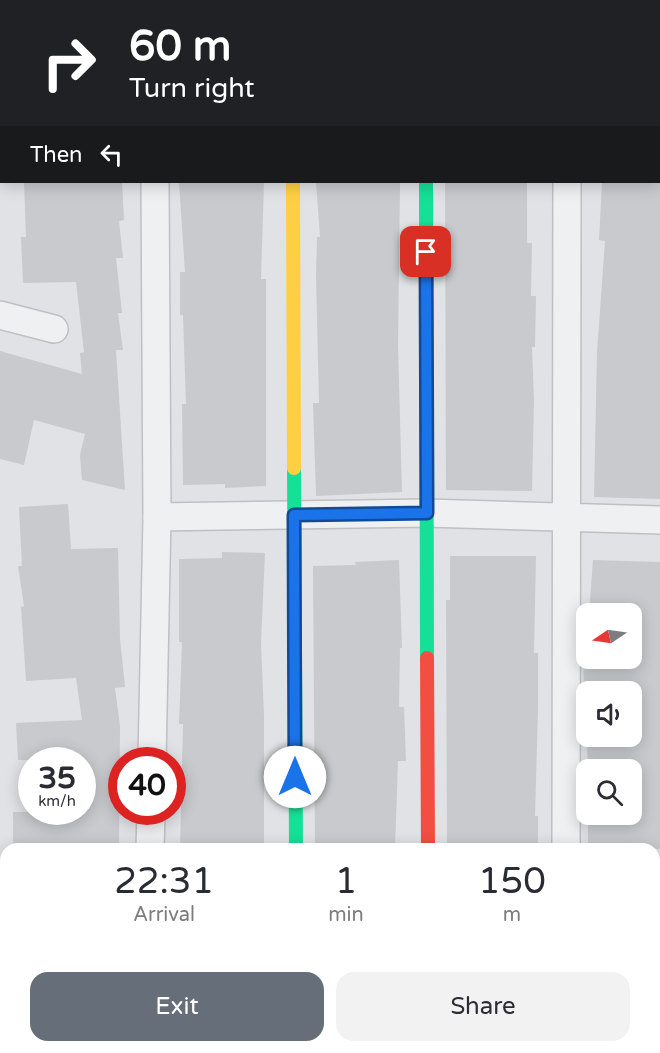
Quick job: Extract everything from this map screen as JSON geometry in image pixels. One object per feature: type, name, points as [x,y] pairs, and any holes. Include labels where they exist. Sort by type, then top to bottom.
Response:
[{"type":"street","points":[[152,747],[157,517],[155,183]]},
{"type":"street","points":[[293,183],[296,843]]},
{"type":"street","points":[[426,183],[428,843]]},
{"type":"street","points":[[566,843],[567,183]]},
{"type":"street","points":[[0,315],[54,329]]},
{"type":"street","points":[[157,517],[427,513],[660,520]]},
{"type":"street","points":[[150,843],[151,825]]},
{"type":"building","points":[[24,183],[122,183],[124,220],[119,221],[123,258],[116,258],[122,313],[118,313],[123,350],[116,350],[125,490],[82,480],[80,455],[85,434],[34,420],[24,465],[0,459],[0,351],[82,374],[80,353],[84,352],[76,282],[23,283],[21,237],[26,237]]},
{"type":"building","points":[[179,183],[264,183],[261,279],[266,279],[266,486],[225,488],[225,484],[183,485],[182,404],[186,404],[183,315],[180,315],[180,272],[185,272]]},
{"type":"building","points":[[316,183],[400,183],[398,346],[402,492],[316,496],[313,403],[319,403],[316,277],[317,237],[320,237]]},
{"type":"building","points":[[445,183],[527,183],[527,243],[532,243],[531,296],[536,296],[535,347],[532,347],[534,400],[532,491],[446,490]]},
{"type":"building","points":[[602,183],[660,183],[660,499],[594,497],[597,352],[605,241],[599,240]]},
{"type":"building","points":[[68,504],[71,549],[118,548],[120,639],[125,687],[115,688],[120,726],[120,747],[108,747],[108,825],[119,825],[119,843],[13,843],[13,812],[18,812],[18,825],[96,825],[96,747],[18,747],[18,760],[16,723],[82,720],[76,678],[26,681],[21,607],[24,606],[18,566],[22,566],[19,507]]},
{"type":"building","points":[[222,552],[265,553],[261,643],[264,716],[264,843],[180,843],[181,825],[186,825],[186,747],[182,747],[183,724],[179,724],[182,642],[179,642],[179,559],[222,558]]},
{"type":"building","points":[[450,556],[536,556],[534,653],[538,653],[538,710],[535,816],[538,816],[538,843],[447,843],[446,600],[450,600]]},
{"type":"building","points":[[399,560],[402,648],[400,648],[399,707],[404,707],[406,761],[398,761],[395,843],[315,843],[313,566],[356,565],[355,562]]},
{"type":"building","points":[[593,560],[660,562],[660,843],[588,843],[588,825],[642,825],[642,759],[588,759],[587,747],[642,747],[642,681],[584,681],[583,669],[642,669],[642,603],[590,603]]},
{"type":"traffic: fast","points":[[426,183],[427,658]]},
{"type":"traffic: fast","points":[[294,468],[296,843]]},
{"type":"traffic: slow","points":[[293,183],[294,468]]},
{"type":"traffic: jam","points":[[427,658],[428,843]]},
{"type":"route","points":[[295,777],[294,515],[427,513],[426,252]]}]
